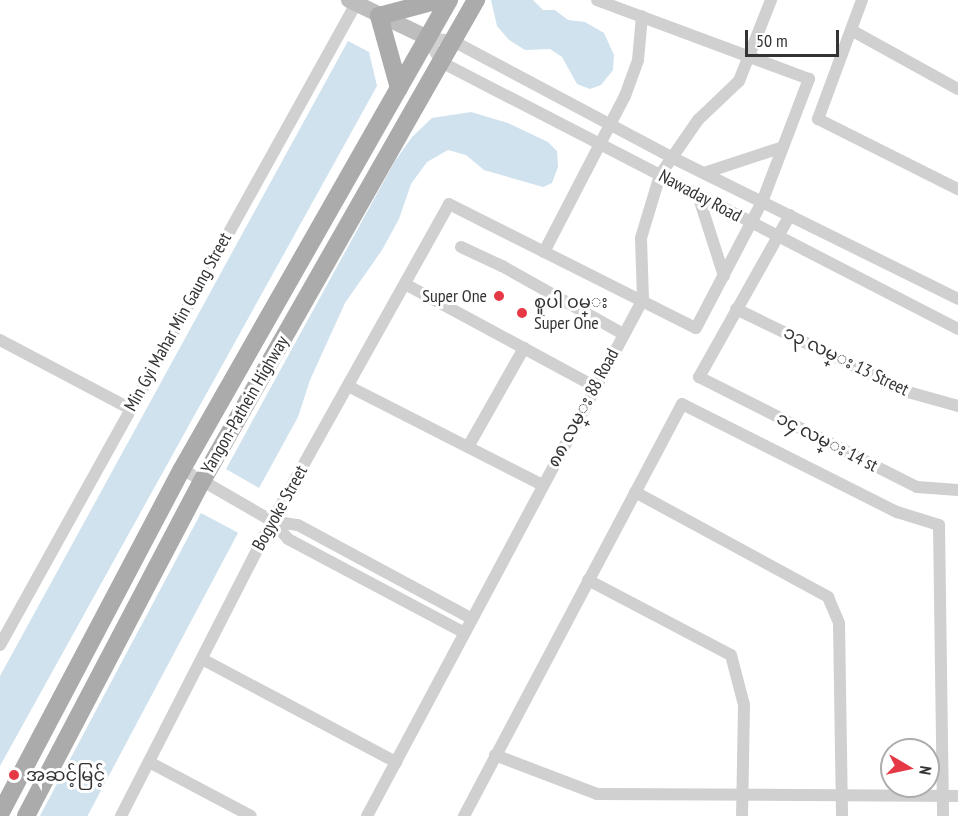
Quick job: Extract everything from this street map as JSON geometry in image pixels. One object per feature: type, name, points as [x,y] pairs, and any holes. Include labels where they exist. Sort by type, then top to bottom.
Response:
[{"type":"main road","points":[[399,88],[379,16],[439,0]]},
{"type":"main road","name":"Yangon-Pathein Highway","points":[[2,809],[182,469],[448,0]]},
{"type":"main road","name":"Yangon-Pathein Highway","points":[[26,816],[202,481],[476,0]]},
{"type":"street","points":[[597,0],[642,16],[750,56],[809,79],[762,202],[696,328],[643,299],[544,252],[611,126],[638,60],[642,16]]},
{"type":"street","points":[[643,299],[641,238],[660,175],[669,156],[698,120],[739,81],[771,0]]},
{"type":"street","points":[[862,0],[818,119],[958,189]]},
{"type":"street","points":[[355,1],[379,16],[428,38],[453,41]]},
{"type":"street","name":"Min Gyi Mahar Min Gaung Street","points":[[0,645],[355,1]]},
{"type":"street","points":[[851,30],[958,89]]},
{"type":"street","points":[[428,38],[441,62]]},
{"type":"street","name":"Nawaday Road","points":[[453,41],[669,156],[958,299]]},
{"type":"street","name":"Nawaday Road","points":[[441,62],[958,329]]},
{"type":"street","points":[[704,173],[783,147]]},
{"type":"street","points":[[698,195],[724,276]]},
{"type":"street","name":"Bogyoke Street","points":[[121,816],[272,521],[449,204],[544,252]]},
{"type":"street","points":[[736,309],[779,238],[790,215]]},
{"type":"street","points":[[461,247],[502,266],[623,334]]},
{"type":"street","points":[[405,284],[594,386]]},
{"type":"street","name":"၈၈ လမ္း 88 Road","points":[[368,816],[463,632],[643,299]]},
{"type":"street","name":"၁၄ လမ္း 14 st","points":[[736,309],[699,377],[917,487],[958,490]]},
{"type":"street","name":"၁၃ လမ္း 13 Street","points":[[736,309],[908,392],[958,406]]},
{"type":"street","points":[[0,340],[129,408]]},
{"type":"street","points":[[468,447],[524,348]]},
{"type":"street","points":[[348,386],[542,485]]},
{"type":"street","points":[[464,816],[682,404],[897,512],[939,525],[943,816]]},
{"type":"street","points":[[182,469],[272,521],[288,539],[463,632]]},
{"type":"street","points":[[635,492],[828,597],[839,623],[842,816]]},
{"type":"street","points":[[272,521],[298,525],[471,618]]},
{"type":"street","points":[[588,580],[731,655],[744,705],[742,816]]},
{"type":"street","points":[[202,659],[396,762]]},
{"type":"street","points":[[495,755],[597,794],[958,796]]},
{"type":"street","points":[[149,762],[251,816]]},
{"type":"water","points":[[491,0],[533,0],[543,10],[555,10],[568,20],[585,22],[604,33],[614,55],[613,70],[601,85],[590,89],[577,84],[562,57],[550,49],[525,50],[509,40],[497,26]]},
{"type":"water","points":[[348,41],[369,52],[377,86],[0,766],[0,676]]},
{"type":"water","points":[[471,112],[508,123],[548,142],[557,151],[558,167],[552,183],[543,187],[484,170],[466,155],[448,150],[427,162],[411,184],[399,219],[382,250],[345,303],[310,380],[298,417],[259,488],[226,469],[395,161],[412,137],[432,118]]},
{"type":"water","points":[[201,513],[238,533],[87,816],[40,816]]},
{"type":"place","name":"Super One","points":[[499,296]]},
{"type":"place","name":"စူပါ ၀မ္း Super One","points":[[522,313]]},
{"type":"place","name":"အဆင့်မြင့်","points":[[14,775]]}]
